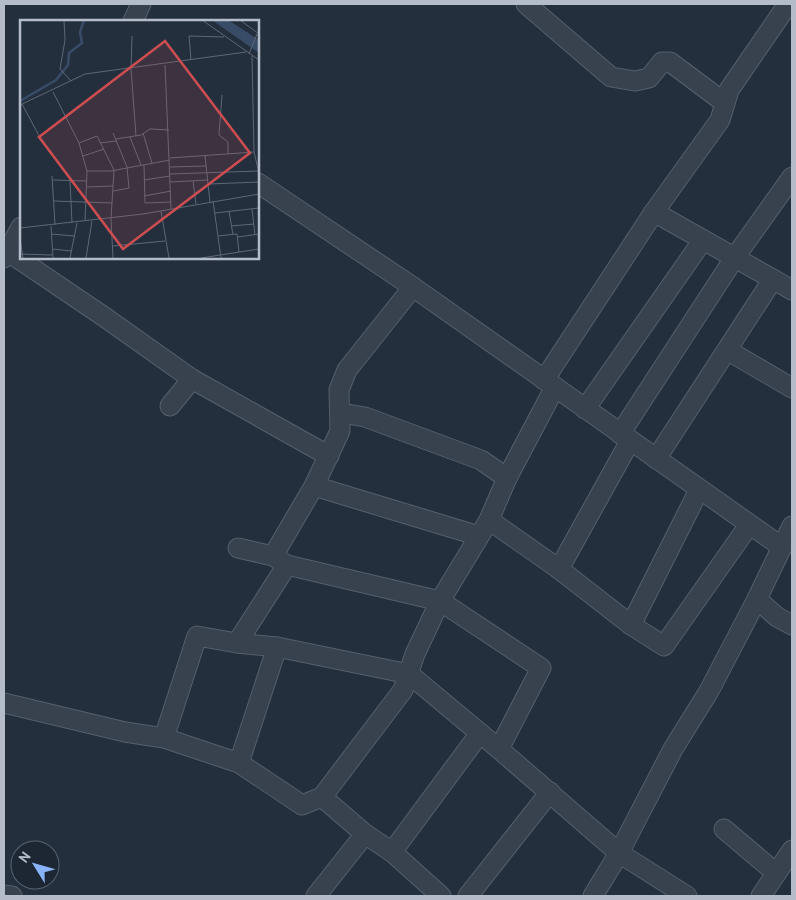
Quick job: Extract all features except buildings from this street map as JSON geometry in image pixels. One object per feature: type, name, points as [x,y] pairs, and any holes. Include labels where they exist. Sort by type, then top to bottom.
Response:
[{"type":"street","points":[[133,20],[141,4]]},
{"type":"street","points":[[526,4],[611,77],[635,81],[649,78],[662,62],[670,62],[725,103]]},
{"type":"street","points":[[4,703],[125,732],[164,738],[239,763],[302,805],[322,797],[403,690],[415,654],[440,601],[484,528],[549,384],[654,212],[720,120],[729,90],[788,4]]},
{"type":"street","points":[[558,569],[625,437],[735,257],[792,177]]},
{"type":"street","points":[[259,184],[413,287],[782,547]]},
{"type":"street","points":[[654,212],[792,290]]},
{"type":"street","points":[[20,228],[5,253],[103,316],[192,379],[329,456]]},
{"type":"street","points":[[585,408],[703,240]]},
{"type":"street","points":[[656,459],[773,279]]},
{"type":"street","points":[[237,643],[280,560],[340,431],[339,390],[348,370],[413,287]]},
{"type":"street","points":[[727,350],[792,388]]},
{"type":"street","points":[[170,406],[192,379]]},
{"type":"street","points":[[341,413],[365,417],[481,460],[507,478]]},
{"type":"street","points":[[314,486],[484,528],[558,569],[631,624],[664,646],[749,525]]},
{"type":"street","points":[[631,624],[699,490]]},
{"type":"street","points":[[593,896],[619,853],[672,749],[709,691],[757,599],[792,526]]},
{"type":"street","points":[[238,548],[440,601],[541,668],[499,749]]},
{"type":"street","points":[[757,599],[777,617],[792,625]]},
{"type":"street","points":[[164,738],[197,636],[277,647],[408,674],[550,792],[619,853],[687,896]]},
{"type":"street","points":[[239,763],[277,647]]},
{"type":"street","points":[[392,852],[480,733]]},
{"type":"street","points":[[468,896],[550,792]]},
{"type":"street","points":[[322,797],[365,834],[392,852],[441,896]]},
{"type":"street","points":[[724,830],[776,872]]},
{"type":"street","points":[[316,896],[365,834]]},
{"type":"street","points":[[761,896],[792,850]]},
{"type":"street","points":[[4,895],[12,896]]}]
